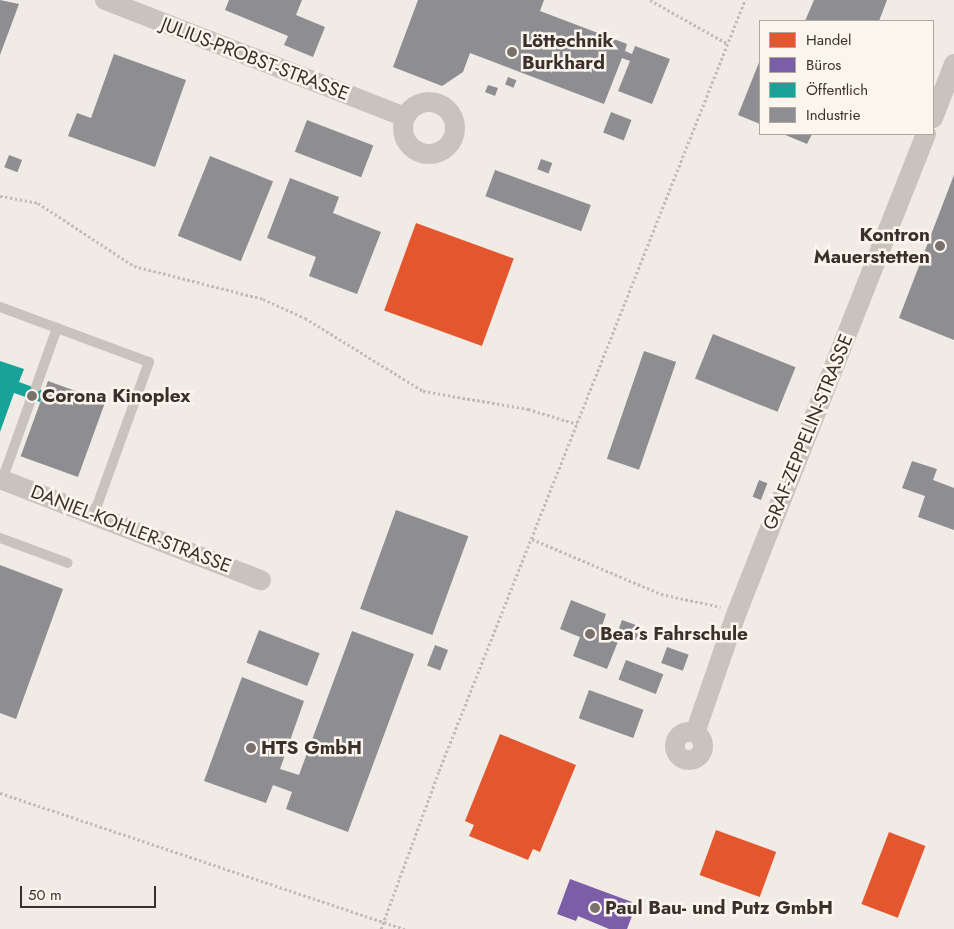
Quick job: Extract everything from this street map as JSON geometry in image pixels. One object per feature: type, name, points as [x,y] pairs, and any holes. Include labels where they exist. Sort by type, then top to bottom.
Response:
[{"type":"street","name":"JULIUS-PROBST-STRASSE","points":[[105,0],[405,117]]},
{"type":"street","points":[[934,115],[954,64]]},
{"type":"street","name":"GRAF-ZEPPELIN-STRASSE","points":[[695,733],[737,612],[926,135]]},
{"type":"street","name":"DANIEL-KOHLER-STRASSE","points":[[1,481],[94,514],[261,580]]},
{"type":"lane","points":[[0,307],[149,362],[94,514]]},
{"type":"lane","points":[[36,387],[57,328]]},
{"type":"lane","points":[[1,481],[31,399]]},
{"type":"lane","points":[[0,538],[68,563]]},
{"type":"path","points":[[650,0],[728,44]]},
{"type":"path","points":[[381,929],[532,539],[745,0]]},
{"type":"path","points":[[0,196],[38,203],[134,266],[263,299],[305,318],[370,361],[423,391],[528,409],[578,424]]},
{"type":"path","points":[[532,539],[661,594],[737,612]]},
{"type":"path","points":[[0,793],[405,929]]},
{"type":"building: Handel","points":[[416,223],[514,259],[482,346],[384,310]]},
{"type":"building: Handel","points":[[500,734],[576,765],[540,852],[533,849],[528,860],[469,836],[474,825],[465,821]]},
{"type":"building: Handel","points":[[716,830],[776,852],[760,897],[700,875]]},
{"type":"building: Handel","points":[[889,832],[925,846],[898,918],[861,904]]},
{"type":"building: Büros","name":"Paul Bau- und Putz GmbH","points":[[570,879],[632,902],[627,914],[632,916],[627,929],[609,929],[578,916],[576,921],[557,914]]},
{"type":"building: Öffentlich","name":"Corona Kinoplex","points":[[0,361],[24,369],[19,382],[44,391],[40,402],[14,393],[0,432]]},
{"type":"building: Industrie","points":[[0,0],[19,4],[0,55]]},
{"type":"building: Industrie","points":[[229,0],[302,0],[296,15],[325,27],[313,57],[284,45],[288,36],[225,10]]},
{"type":"building: Industrie","name":"Löttechnik Burkhard","points":[[418,0],[544,0],[540,11],[627,44],[625,51],[632,54],[635,46],[670,59],[652,104],[618,91],[630,61],[622,58],[604,104],[470,53],[463,72],[442,86],[393,67]]},
{"type":"building: Industrie","points":[[814,0],[887,0],[879,20],[805,20]]},
{"type":"building: Industrie","points":[[114,54],[186,80],[155,167],[68,136],[77,113],[91,118]]},
{"type":"building: Industrie","points":[[759,62],[759,124],[738,115]]},
{"type":"building: Industrie","points":[[508,77],[516,80],[514,88],[505,84]]},
{"type":"building: Industrie","points":[[488,85],[498,88],[495,96],[485,92]]},
{"type":"building: Industrie","points":[[611,112],[632,120],[624,140],[603,133]]},
{"type":"building: Industrie","points":[[307,120],[373,145],[361,177],[295,152]]},
{"type":"building: Industrie","points":[[785,135],[812,135],[807,144]]},
{"type":"building: Industrie","points":[[9,155],[22,160],[17,172],[4,167]]},
{"type":"building: Industrie","points":[[210,156],[273,181],[241,261],[178,236]]},
{"type":"building: Industrie","points":[[541,159],[552,163],[549,173],[537,169]]},
{"type":"building: Industrie","points":[[495,170],[591,205],[581,231],[485,196]]},
{"type":"building: Industrie","name":"Kontron Mauerstetten","points":[[954,175],[954,340],[899,318]]},
{"type":"building: Industrie","points":[[290,178],[339,197],[333,213],[381,232],[357,294],[309,276],[316,257],[267,238]]},
{"type":"building: Industrie","points":[[713,334],[796,367],[778,412],[695,379]]},
{"type":"building: Industrie","points":[[644,351],[676,362],[639,470],[607,459]]},
{"type":"building: Industrie","points":[[48,381],[105,402],[78,477],[21,456]]},
{"type":"building: Industrie","points":[[912,461],[937,469],[933,480],[954,488],[954,530],[918,517],[925,496],[902,488]]},
{"type":"building: Industrie","points":[[759,480],[767,483],[761,500],[753,497]]},
{"type":"building: Industrie","points":[[396,510],[468,536],[432,635],[360,609]]},
{"type":"building: Industrie","points":[[0,565],[63,589],[16,719],[0,713]]},
{"type":"building: Industrie","name":"Bea´s Fahrschule","points":[[571,600],[606,614],[600,632],[619,639],[607,669],[573,656],[580,637],[560,629]]},
{"type":"building: Industrie","points":[[622,620],[641,627],[636,640],[617,633]]},
{"type":"building: Industrie","points":[[259,630],[320,653],[307,686],[246,663]]},
{"type":"building: Industrie","name":"HTS GmbH","points":[[352,631],[414,654],[348,832],[286,809],[292,792],[273,785],[266,803],[204,781],[242,677],[304,701],[280,769],[299,775]]},
{"type":"building: Industrie","points":[[435,645],[448,650],[440,671],[427,666]]},
{"type":"building: Industrie","points":[[667,647],[689,655],[683,671],[661,663]]},
{"type":"building: Industrie","points":[[626,660],[663,674],[656,694],[618,680]]},
{"type":"building: Industrie","points":[[589,690],[644,710],[633,738],[579,718]]},
{"type":"place","name":"Löttechnik Burkhard","points":[[512,52]]},
{"type":"place","name":"Kontron Mauerstetten","points":[[940,246]]},
{"type":"place","name":"Corona Kinoplex","points":[[32,396]]},
{"type":"place","name":"Bea´s Fahrschule","points":[[590,634]]},
{"type":"place","name":"HTS GmbH","points":[[251,748]]},
{"type":"place","name":"Paul Bau- und Putz GmbH","points":[[595,908]]}]
